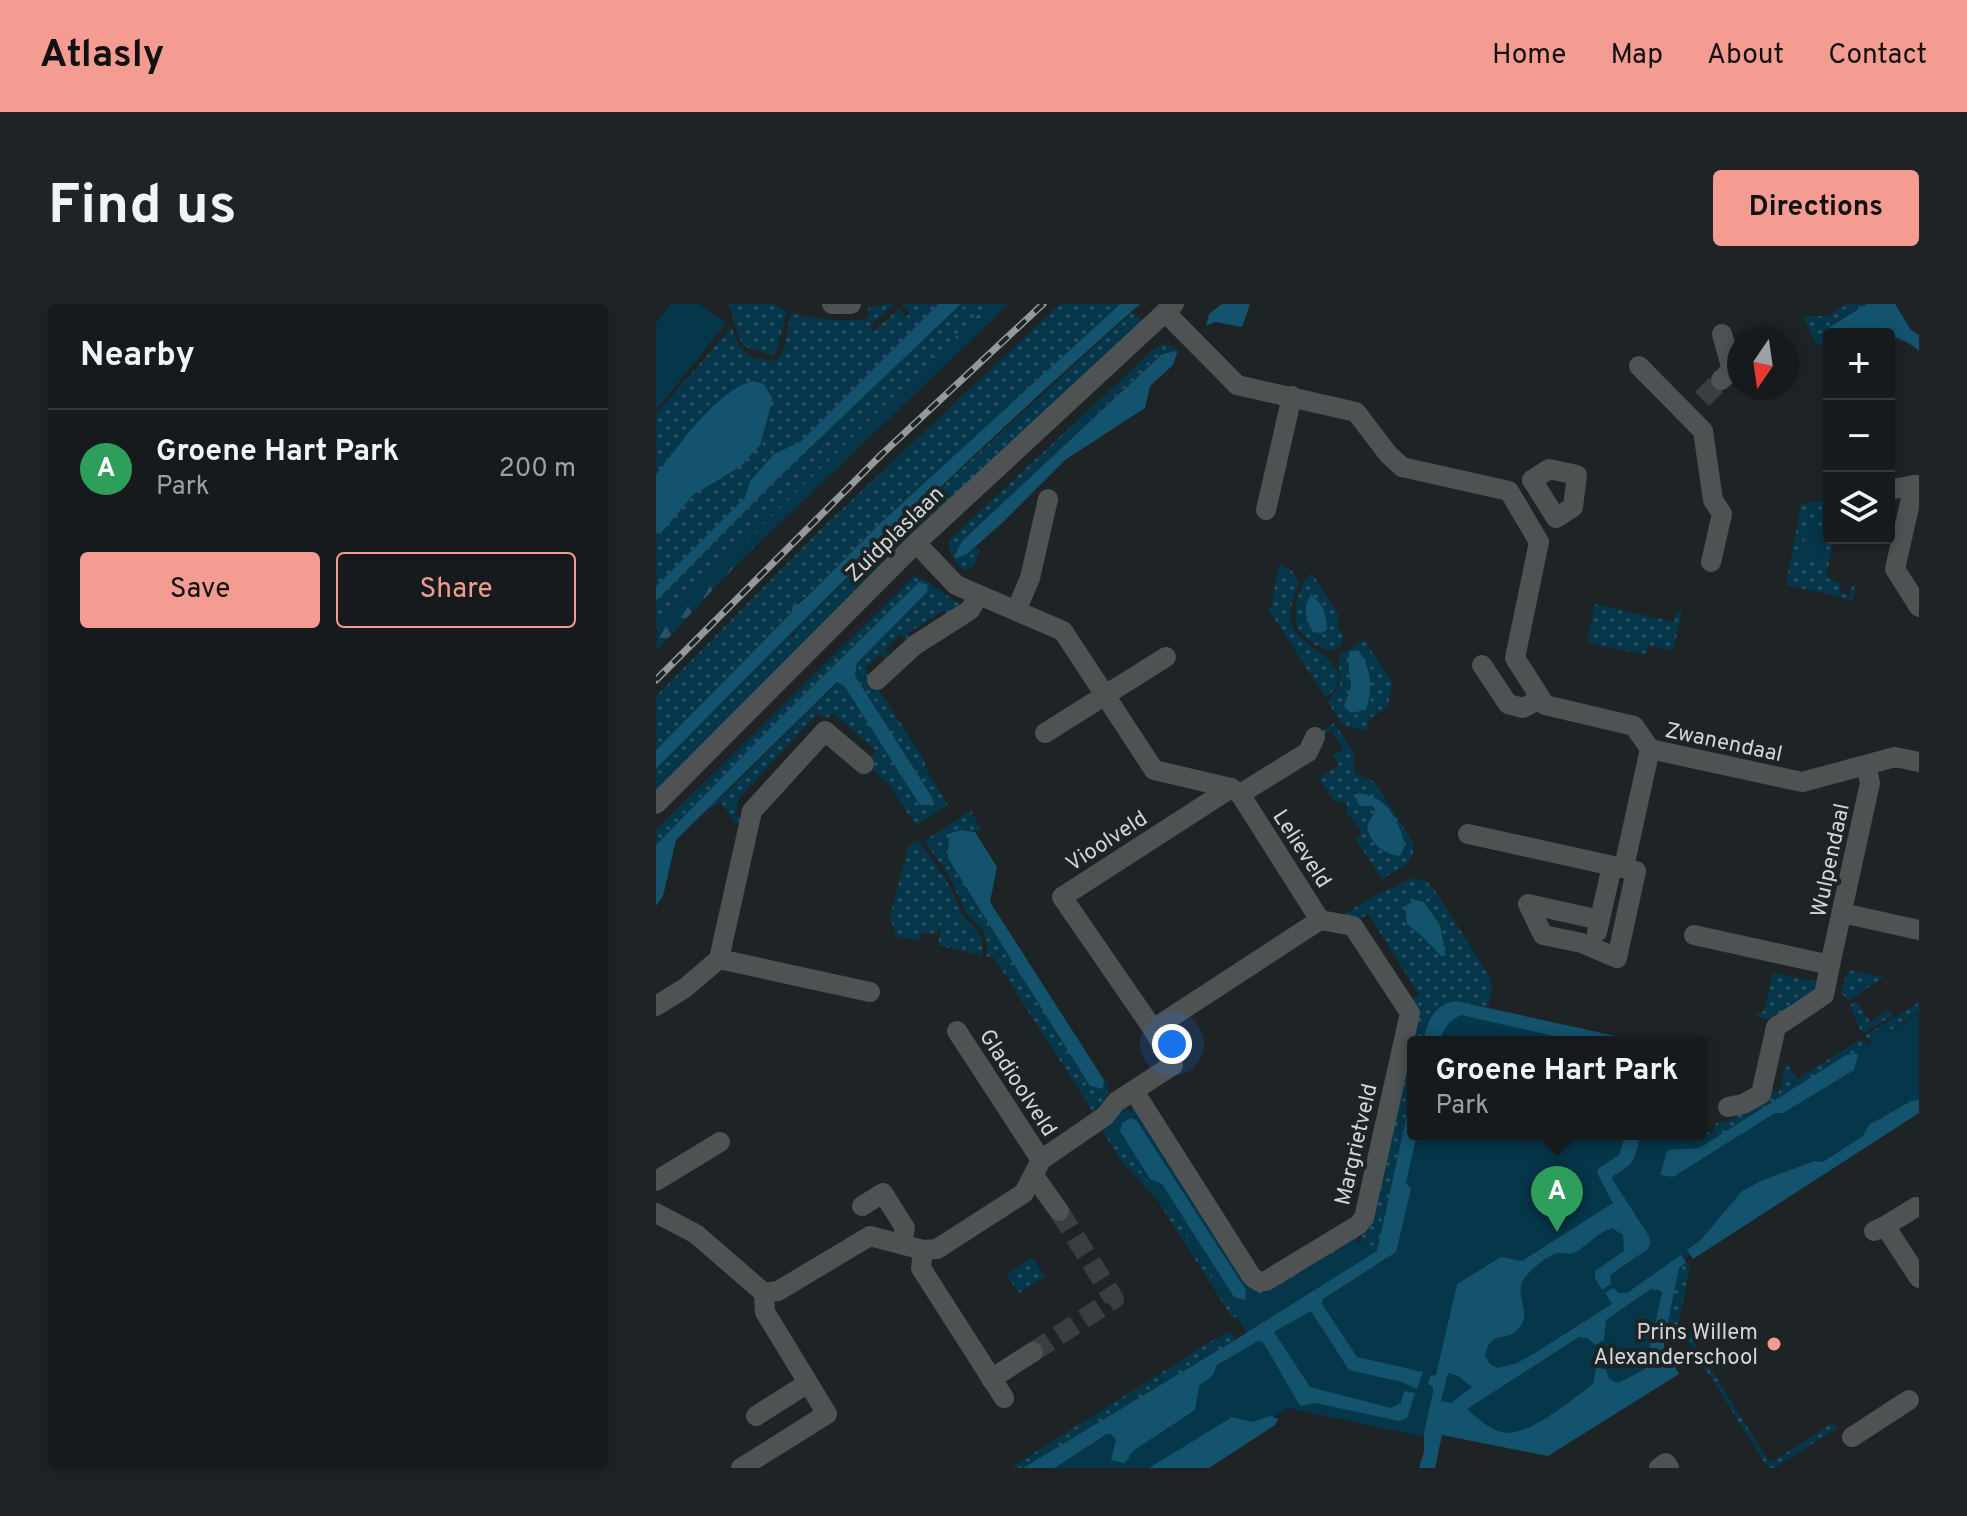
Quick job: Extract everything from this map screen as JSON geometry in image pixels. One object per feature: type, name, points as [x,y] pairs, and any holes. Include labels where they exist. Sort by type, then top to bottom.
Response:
[{"type":"street","points":[[832,304],[851,304]]},
{"type":"street","points":[[1170,308],[1237,385],[1356,412],[1402,467],[1509,491],[1539,542],[1515,658],[1540,699],[1523,708],[1508,704],[1482,665]]},
{"type":"street","name":"Zuidplaslaan","points":[[656,804],[916,543],[1170,308]]},
{"type":"street","points":[[1721,380],[1732,370],[1722,334]]},
{"type":"street","points":[[1639,366],[1703,431],[1713,500],[1722,514],[1711,562]]},
{"type":"street","points":[[1266,510],[1292,396]]},
{"type":"street","points":[[1688,415],[1702,399]]},
{"type":"street","points":[[1895,489],[1916,485],[1895,569],[1919,607]]},
{"type":"street","points":[[1016,611],[1030,578],[1048,499]]},
{"type":"street","points":[[1523,514],[1545,500]]},
{"type":"street","points":[[916,543],[956,585],[1063,631],[1154,770],[1236,791],[1308,752],[1315,737]]},
{"type":"street","points":[[877,680],[915,645],[970,610],[978,596]]},
{"type":"street","points":[[1045,733],[1166,657]]},
{"type":"street","name":"Zwanendaal","points":[[1540,699],[1545,705],[1634,726],[1650,749],[1802,782],[1895,757],[1919,762]]},
{"type":"street","points":[[656,1006],[685,988],[719,959],[752,811],[825,731],[864,764]]},
{"type":"street","points":[[1593,950],[1650,749]]},
{"type":"street","name":"Wulpendaal","points":[[1728,1107],[1743,1104],[1761,1094],[1776,1027],[1824,995],[1870,783],[1866,765]]},
{"type":"street","name":"Lelieveld","points":[[1153,1029],[1320,920],[1236,791]]},
{"type":"street","name":"Vioolveld","points":[[1153,1029],[1062,897],[1236,791]]},
{"type":"street","points":[[1468,834],[1636,871],[1617,958],[1582,943],[1543,935],[1528,904],[1600,920]]},
{"type":"street","points":[[1842,913],[1919,930]]},
{"type":"street","name":"Margrietveld","points":[[1134,1091],[1252,1277],[1260,1282],[1358,1225],[1364,1218],[1410,1013],[1353,926],[1320,920]]},
{"type":"street","points":[[1694,935],[1830,965]]},
{"type":"street","points":[[719,959],[870,992]]},
{"type":"street","points":[[764,1293],[778,1291],[870,1236],[923,1250],[937,1249],[1024,1193],[1037,1168],[1105,1116],[1116,1102],[1173,1065],[1153,1029]]},
{"type":"street","name":"Gladioolveld","points":[[957,1031],[1059,1211]]},
{"type":"street","points":[[656,1181],[720,1142]]},
{"type":"street","points":[[862,1206],[883,1193],[905,1228],[901,1244]]},
{"type":"street","points":[[1916,1207],[1879,1228],[1919,1278]]},
{"type":"street","points":[[656,1213],[696,1234],[764,1293],[765,1312],[827,1414],[741,1468]]},
{"type":"street","points":[[923,1250],[921,1268],[1004,1398]]},
{"type":"street","points":[[991,1379],[1033,1352]]},
{"type":"street","points":[[756,1416],[808,1383]]},
{"type":"street","points":[[1852,1437],[1916,1403]]},
{"type":"street","points":[[1659,1468],[1666,1463],[1669,1468]]},
{"type":"green space","points":[[670,304],[699,304],[726,323],[656,411],[656,323]]},
{"type":"green space","points":[[727,304],[773,304],[787,311],[776,353],[772,355],[743,346],[732,318],[734,315]]},
{"type":"green space","points":[[894,304],[870,326],[874,331],[899,309],[906,317],[910,314],[902,304],[938,304],[800,442],[750,481],[745,497],[656,586],[656,534],[666,527],[690,498],[747,459],[762,436],[771,394],[770,390],[714,407],[656,475],[656,414],[732,327],[737,343],[747,353],[760,359],[777,360],[784,349],[791,313],[849,320],[869,318],[868,308]]},
{"type":"green space","points":[[961,304],[989,304],[656,629],[656,601],[776,480]]},
{"type":"green space","points":[[989,304],[1009,304],[736,565],[656,651],[657,628]]},
{"type":"green space","points":[[1060,304],[1120,304],[875,528],[810,594],[794,604],[791,613],[656,750],[656,696],[821,529]]},
{"type":"green space","points":[[1848,304],[1867,304],[1828,328],[1823,328],[1823,345],[1815,342],[1804,319],[1807,316],[1828,316]]},
{"type":"green space","points":[[1132,312],[1143,322],[656,792],[656,769],[790,634],[794,637],[793,631],[955,475]]},
{"type":"green space","points":[[1168,344],[1181,352],[1161,354],[962,541],[956,554],[959,556],[976,546],[980,551],[972,569],[962,569],[950,551],[950,539],[1153,350]]},
{"type":"green space","points":[[1823,501],[1823,544],[1833,544],[1826,577],[1841,584],[1840,593],[1850,595],[1852,586],[1856,587],[1853,600],[1786,585],[1801,504]]},
{"type":"green space","points":[[1814,526],[1823,528],[1823,544],[1826,544],[1821,563],[1800,558],[1805,537]]},
{"type":"green space","points":[[1279,564],[1292,571],[1299,583],[1291,610],[1292,626],[1335,667],[1339,676],[1336,686],[1326,698],[1268,609],[1271,607]]},
{"type":"green space","points":[[1312,573],[1339,616],[1337,625],[1343,635],[1342,645],[1332,651],[1305,638],[1297,624],[1299,594]]},
{"type":"green space","points":[[914,576],[965,605],[949,617],[944,610],[907,634],[909,638],[906,640],[900,635],[885,650],[891,657],[887,660],[880,654],[865,668],[925,761],[925,767],[948,805],[916,826],[889,785],[866,763],[876,751],[833,713],[826,719],[818,713],[739,798],[735,816],[744,820],[742,824],[735,823],[721,802],[704,811],[838,682],[932,801],[855,676],[857,663],[926,587],[926,583],[874,625],[656,845],[656,830]]},
{"type":"green space","points":[[1595,604],[1674,622],[1677,611],[1682,612],[1673,651],[1648,645],[1645,655],[1587,642]]},
{"type":"green space","points":[[1364,640],[1393,683],[1387,708],[1369,719],[1367,731],[1342,725],[1328,702],[1340,685],[1339,656]]},
{"type":"green space","points":[[1334,723],[1354,753],[1354,772],[1375,782],[1414,845],[1407,864],[1382,879],[1356,839],[1361,835],[1360,829],[1346,812],[1347,804],[1333,800],[1319,778],[1339,765],[1333,755],[1343,749],[1331,730],[1321,736],[1319,733]]},
{"type":"green space","points":[[971,811],[981,829],[951,836],[948,858],[1102,1087],[1104,1080],[1108,1083],[1107,1097],[1093,1112],[994,958],[986,956],[988,944],[983,931],[967,914],[948,874],[924,841]]},
{"type":"green space","points":[[918,840],[946,879],[963,916],[979,933],[983,941],[982,956],[938,945],[941,922],[937,934],[921,933],[919,941],[896,936],[890,917],[908,847]]},
{"type":"green space","points":[[1414,878],[1427,882],[1490,977],[1492,990],[1488,1007],[1462,1003],[1444,1005],[1432,1016],[1425,1036],[1407,1036],[1407,1114],[1377,1251],[1360,1248],[1361,1232],[1410,1001],[1419,994],[1368,914],[1360,919],[1343,915],[1377,894]]},
{"type":"green space","points":[[1848,970],[1884,977],[1849,1000],[1841,993]]},
{"type":"green space","points":[[1773,973],[1817,982],[1819,990],[1771,1020],[1758,1017],[1757,1014],[1764,1011]]},
{"type":"green space","points":[[1857,1001],[1870,1022],[1889,1010],[1893,1015],[1862,1034],[1850,1005]]},
{"type":"green space","points":[[1919,1002],[1919,1011],[1882,1036],[1890,1037],[1919,1019],[1919,1029],[1880,1055],[1860,1084],[1668,1208],[1661,1206],[1649,1187],[1659,1140],[1707,1140],[1707,1132],[1713,1133],[1716,1123],[1726,1122],[1766,1096],[1769,1090],[1779,1092],[1786,1062],[1797,1079],[1861,1039],[1869,1046],[1872,1043],[1865,1036]],"holes":[[[1855,1053],[1858,1055],[1854,1070],[1783,1113],[1775,1113],[1673,1177],[1660,1176],[1667,1151],[1701,1147],[1846,1055]]]},
{"type":"green space","points":[[1455,1008],[1583,1036],[1435,1036]]},
{"type":"green space","points":[[1919,1013],[1919,1108],[1676,1264],[1658,1358],[1660,1373],[1544,1446],[1440,1425],[1433,1439],[1288,1408],[1195,1468],[1037,1468],[1250,1338],[1180,1224],[1109,1129],[1138,1111],[1258,1298],[1354,1241],[1386,1249],[1412,1140],[1707,1140],[1707,1136],[1719,1139]]},
{"type":"green space","points":[[1138,1105],[1250,1280],[1358,1236],[1355,1248],[1346,1247],[1233,1319],[1156,1198],[1121,1161],[1102,1130],[1123,1110],[1127,1108],[1130,1111]]},
{"type":"green space","points":[[1032,1257],[1045,1276],[1019,1293],[1006,1275]]},
{"type":"green space","points":[[1686,1262],[1690,1269],[1675,1336],[1665,1334],[1679,1268]]},
{"type":"green space","points":[[1692,1317],[1695,1324],[1692,1339],[1770,1463],[1833,1423],[1837,1428],[1774,1468],[1768,1468],[1687,1340]]},
{"type":"green space","points":[[1231,1331],[1235,1340],[1023,1468],[1010,1468],[1213,1340]]},
{"type":"shaded area","points":[[938,304],[961,304],[776,480],[656,601],[656,586],[745,497],[750,481],[774,454],[800,442]]},
{"type":"shaded area","points":[[1120,304],[1140,304],[894,532],[656,769],[656,750],[791,613],[794,603],[798,604],[810,594],[875,528]]},
{"type":"shaded area","points":[[1222,304],[1250,304],[1242,327],[1215,322],[1206,326],[1209,314]]},
{"type":"shaded area","points":[[1867,304],[1895,304],[1911,330],[1919,335],[1919,351],[1895,338],[1895,328],[1828,328]]},
{"type":"shaded area","points":[[1175,351],[1173,365],[1150,386],[1145,408],[1065,460],[1002,523],[967,554],[957,558],[955,555],[962,541],[1162,354]]},
{"type":"shaded area","points":[[752,381],[764,384],[773,399],[760,445],[740,467],[693,495],[664,530],[656,534],[656,475],[711,408],[724,396]]},
{"type":"shaded area","points":[[919,582],[928,585],[927,592],[857,663],[855,676],[932,797],[934,805],[920,805],[845,687],[837,682],[676,840],[663,896],[656,906],[656,845]]},
{"type":"shaded area","points":[[1311,594],[1325,614],[1327,630],[1321,633],[1313,632],[1308,623],[1306,608]]},
{"type":"shaded area","points":[[1350,651],[1359,651],[1367,666],[1370,687],[1366,710],[1351,713],[1344,706],[1351,687]]},
{"type":"shaded area","points":[[1358,793],[1376,798],[1390,810],[1405,845],[1400,856],[1388,853],[1374,843],[1367,826],[1375,811],[1373,806],[1360,806],[1356,800]]},
{"type":"shaded area","points":[[960,830],[975,832],[997,867],[990,902],[1104,1080],[1103,1089],[1090,1086],[948,858],[949,834]]},
{"type":"shaded area","points":[[1415,900],[1424,902],[1440,925],[1446,956],[1441,956],[1407,924],[1405,906]]},
{"type":"shaded area","points":[[1456,1001],[1616,1036],[1554,1036],[1461,1015],[1447,1026],[1442,1036],[1425,1036],[1436,1010]]},
{"type":"shaded area","points":[[1846,1055],[1858,1055],[1854,1070],[1783,1113],[1775,1113],[1673,1177],[1660,1175],[1667,1151],[1701,1147]]},
{"type":"shaded area","points":[[1919,1100],[1919,1113],[1693,1259],[1687,1250],[1701,1240],[1742,1191],[1815,1161],[1823,1162],[1863,1136],[1869,1125],[1911,1101]]},
{"type":"shaded area","points":[[1407,1114],[1407,1140],[1416,1140],[1406,1183],[1411,1189],[1396,1252],[1323,1299],[1322,1304],[1357,1357],[1423,1372],[1417,1389],[1402,1382],[1349,1370],[1311,1311],[1274,1332],[1310,1387],[1391,1408],[1401,1403],[1404,1391],[1415,1393],[1407,1418],[1399,1421],[1316,1403],[1300,1406],[1263,1342],[1258,1341],[1217,1365],[1213,1375],[1199,1386],[1195,1410],[1133,1451],[1125,1463],[1111,1460],[1116,1440],[1107,1434],[1054,1468],[1023,1468],[1235,1340],[1377,1251]]},
{"type":"shaded area","points":[[1131,1118],[1137,1121],[1246,1290],[1245,1300],[1234,1297],[1162,1184],[1150,1179],[1120,1131],[1122,1123]]},
{"type":"shaded area","points":[[1624,1140],[1639,1140],[1633,1160],[1612,1179],[1649,1236],[1648,1249],[1610,1275],[1611,1284],[1602,1290],[1595,1278],[1595,1271],[1624,1251],[1623,1235],[1612,1228],[1576,1252],[1548,1257],[1522,1281],[1524,1317],[1520,1327],[1491,1342],[1485,1356],[1497,1368],[1517,1363],[1612,1304],[1605,1293],[1613,1288],[1619,1293],[1627,1293],[1681,1255],[1686,1262],[1679,1268],[1664,1341],[1664,1348],[1679,1374],[1548,1456],[1442,1435],[1435,1468],[1419,1468],[1433,1392],[1433,1387],[1428,1384],[1430,1376],[1436,1375],[1457,1284],[1501,1257],[1522,1261],[1613,1203],[1597,1173],[1598,1169],[1619,1155]],"holes":[[[1651,1289],[1662,1293],[1645,1369],[1618,1383],[1609,1379],[1606,1369],[1596,1368],[1593,1384],[1534,1425],[1509,1433],[1485,1424],[1467,1409],[1579,1337],[1588,1338],[1595,1345],[1604,1340],[1606,1320]],[[1448,1373],[1458,1376],[1472,1387],[1451,1403],[1441,1401]]]},
{"type":"shaded area","points":[[1271,1416],[1278,1419],[1275,1425],[1209,1468],[1149,1468],[1232,1417],[1252,1422]]},
{"type":"tunnel","points":[[1702,399],[1721,380]]},
{"type":"tunnel","points":[[1033,1352],[1114,1299],[1059,1211]]},
{"type":"railway","points":[[656,680],[881,455],[1043,304]]},
{"type":"place","name":"Groene Hart Park","points":[[1557,1232]]},
{"type":"place","name":"Prins Willem Alexanderschool","points":[[1774,1344]]}]
